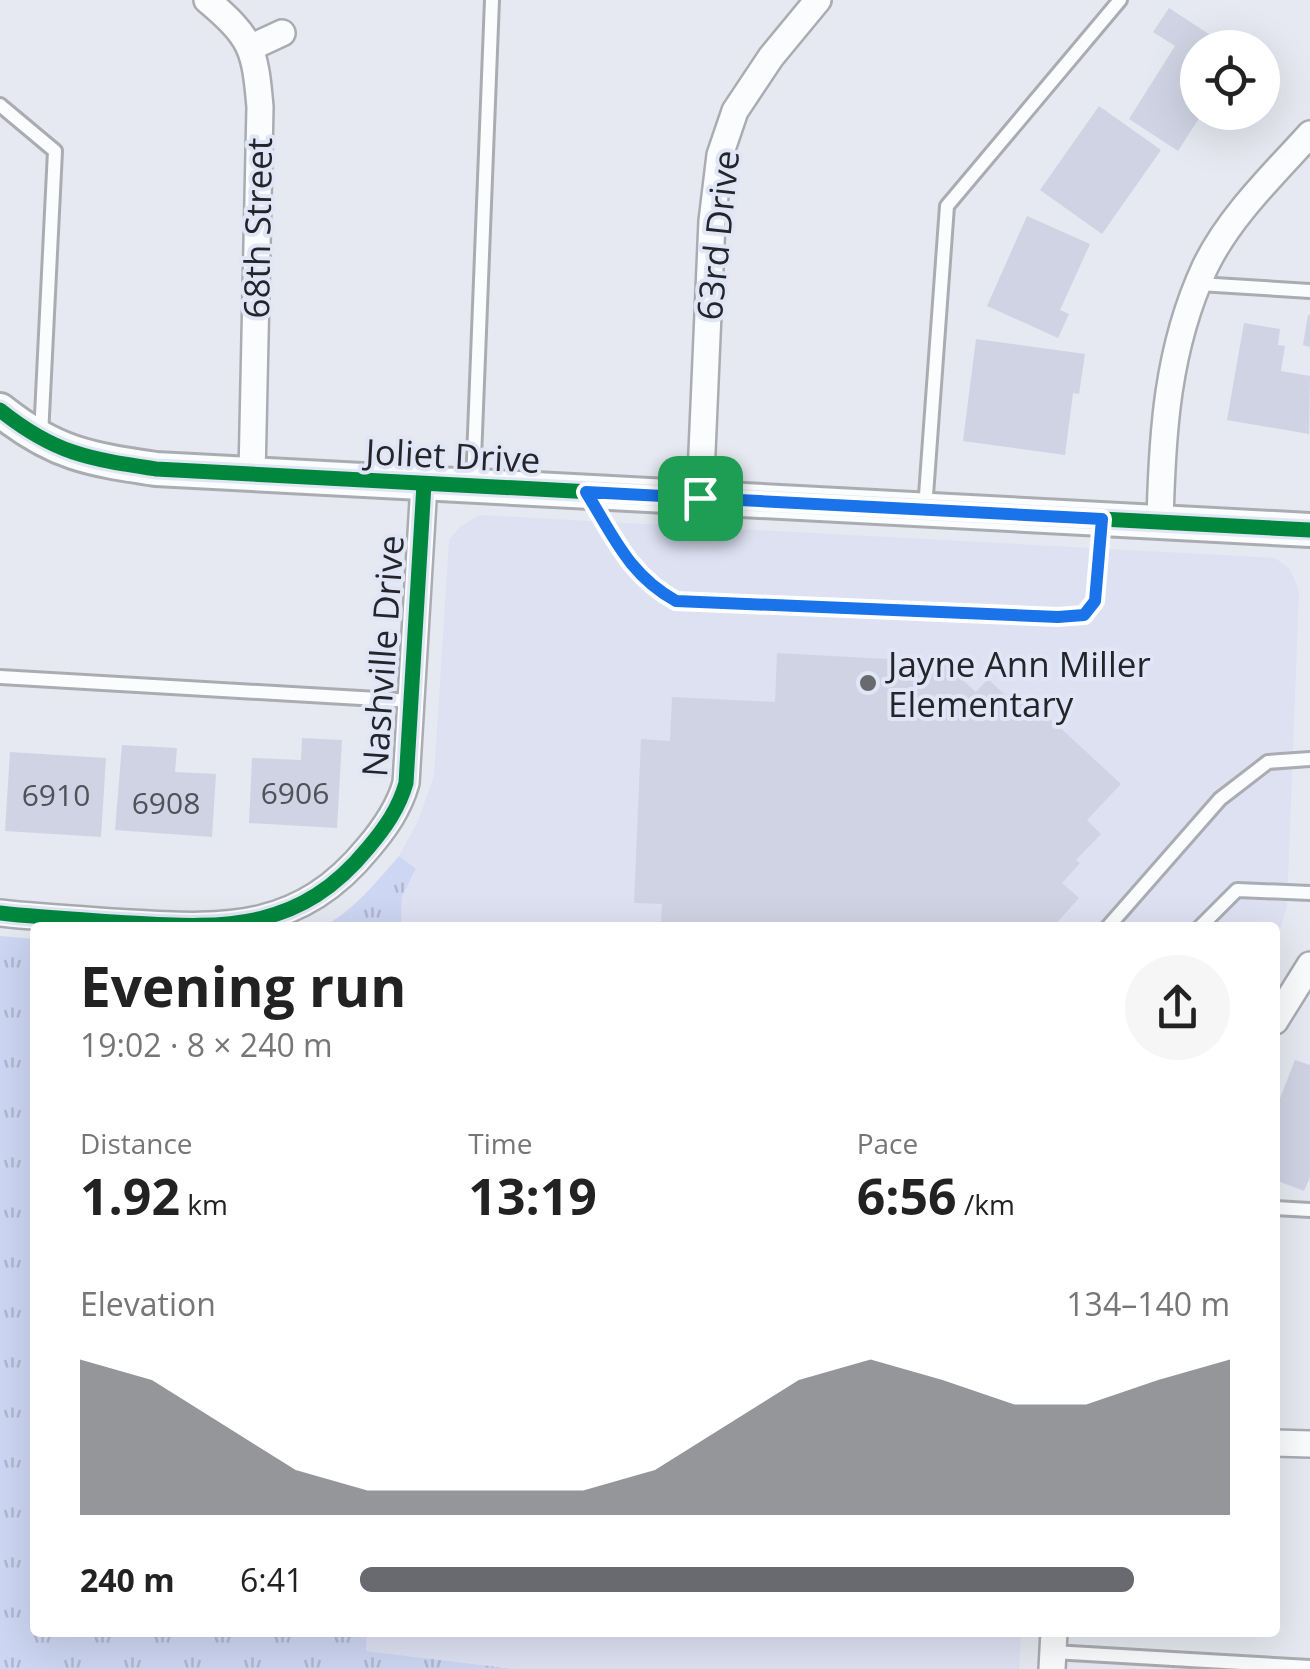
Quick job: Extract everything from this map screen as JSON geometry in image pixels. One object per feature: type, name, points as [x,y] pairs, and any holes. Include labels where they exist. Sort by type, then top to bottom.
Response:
[{"type":"street","points":[[207,0],[239,28],[252,46],[282,33]]},
{"type":"street","name":"63rd Drive","points":[[700,498],[712,221],[720,155],[735,112],[770,57],[818,0]]},
{"type":"street","name":"68th Street","points":[[252,46],[260,107],[252,475]]},
{"type":"street","points":[[1160,523],[1162,435],[1173,358],[1206,265],[1250,200],[1310,134]]},
{"type":"street","name":"Joliet Drive","points":[[0,410],[41,439],[84,458],[156,468],[1310,530]]},
{"type":"street","name":"Nashville Drive","points":[[252,922],[286,913],[323,891],[352,867],[400,803],[410,759],[424,484]]},
{"type":"street","name":"Nashville Drive","points":[[0,913],[132,922]]},
{"type":"street","points":[[1280,1013],[1310,965]]},
{"type":"street","points":[[1280,1442],[1310,1444]]},
{"type":"lane","points":[[472,487],[492,0]]},
{"type":"lane","points":[[925,510],[947,206],[1120,0]]},
{"type":"lane","points":[[0,105],[56,151],[41,439]]},
{"type":"lane","points":[[1199,284],[1310,292]]},
{"type":"lane","points":[[586,492],[636,573],[652,587],[676,601],[732,604],[1038,617],[1084,615],[1095,601],[1102,519]]},
{"type":"lane","points":[[0,677],[412,701]]},
{"type":"lane","points":[[1112,922],[1220,799],[1268,762],[1310,759]]},
{"type":"lane","points":[[1205,922],[1237,890],[1310,893]]},
{"type":"lane","points":[[1280,1208],[1310,1210]]},
{"type":"lane","points":[[1053,1651],[1310,1667]]},
{"type":"shaded area","name":"Jayne Ann Miller Elementary","points":[[479,515],[1275,558],[1290,569],[1299,591],[1287,906],[1280,930],[1280,922],[401,922],[402,896],[416,870],[399,856],[417,823],[434,776],[449,540]]},
{"type":"shaded area","points":[[367,1637],[1021,1637],[1019,1669],[514,1669],[366,1651]]},
{"type":"green space","points":[[399,856],[416,869],[402,896],[401,922],[331,922],[354,905]]},
{"type":"green space","points":[[0,936],[30,939],[30,1637],[367,1637],[366,1651],[514,1669],[0,1669]]},
{"type":"building","points":[[1169,8],[1203,30],[1180,30],[1180,130],[1191,130],[1178,151],[1129,119],[1175,46],[1153,32]]},
{"type":"building","points":[[1099,106],[1161,150],[1102,234],[1040,190]]},
{"type":"building","points":[[1027,216],[1090,244],[1060,310],[1069,314],[1058,338],[987,306]]},
{"type":"building","points":[[1310,315],[1310,347],[1303,345]]},
{"type":"building","points":[[1244,323],[1280,329],[1278,345],[1285,346],[1281,371],[1310,376],[1309,434],[1227,420]]},
{"type":"building","points":[[976,339],[1085,354],[1079,394],[1073,393],[1065,455],[963,441]]},
{"type":"building","points":[[777,653],[943,662],[976,692],[988,679],[1017,706],[1026,696],[1121,784],[1087,820],[1101,834],[1076,860],[1080,863],[1062,883],[1079,898],[1057,922],[661,922],[662,904],[634,903],[641,739],[670,741],[672,697],[775,702]]},
{"type":"building","points":[[302,738],[342,740],[337,828],[249,823],[252,758],[301,760]]},
{"type":"building","points":[[122,745],[177,748],[175,772],[216,774],[212,837],[115,830]]},
{"type":"building","points":[[10,752],[106,758],[101,837],[5,831]]},
{"type":"building","points":[[1295,1060],[1310,1065],[1310,1177],[1304,1191],[1280,1182],[1280,1098]]},
{"type":"cycle path","points":[[0,410],[38,436],[74,452],[156,469],[1310,530]]},
{"type":"cycle path","points":[[241,922],[289,909],[343,875],[386,825],[400,801],[406,783],[424,484]]},
{"type":"cycle path","points":[[0,913],[116,922]]},
{"type":"place","name":"Jayne Ann Miller Elementary","points":[[868,683]]},
{"type":"route","points":[[586,492],[700,498],[1102,519],[1095,601],[1084,615],[1058,617],[676,601],[636,573],[586,492]]}]
